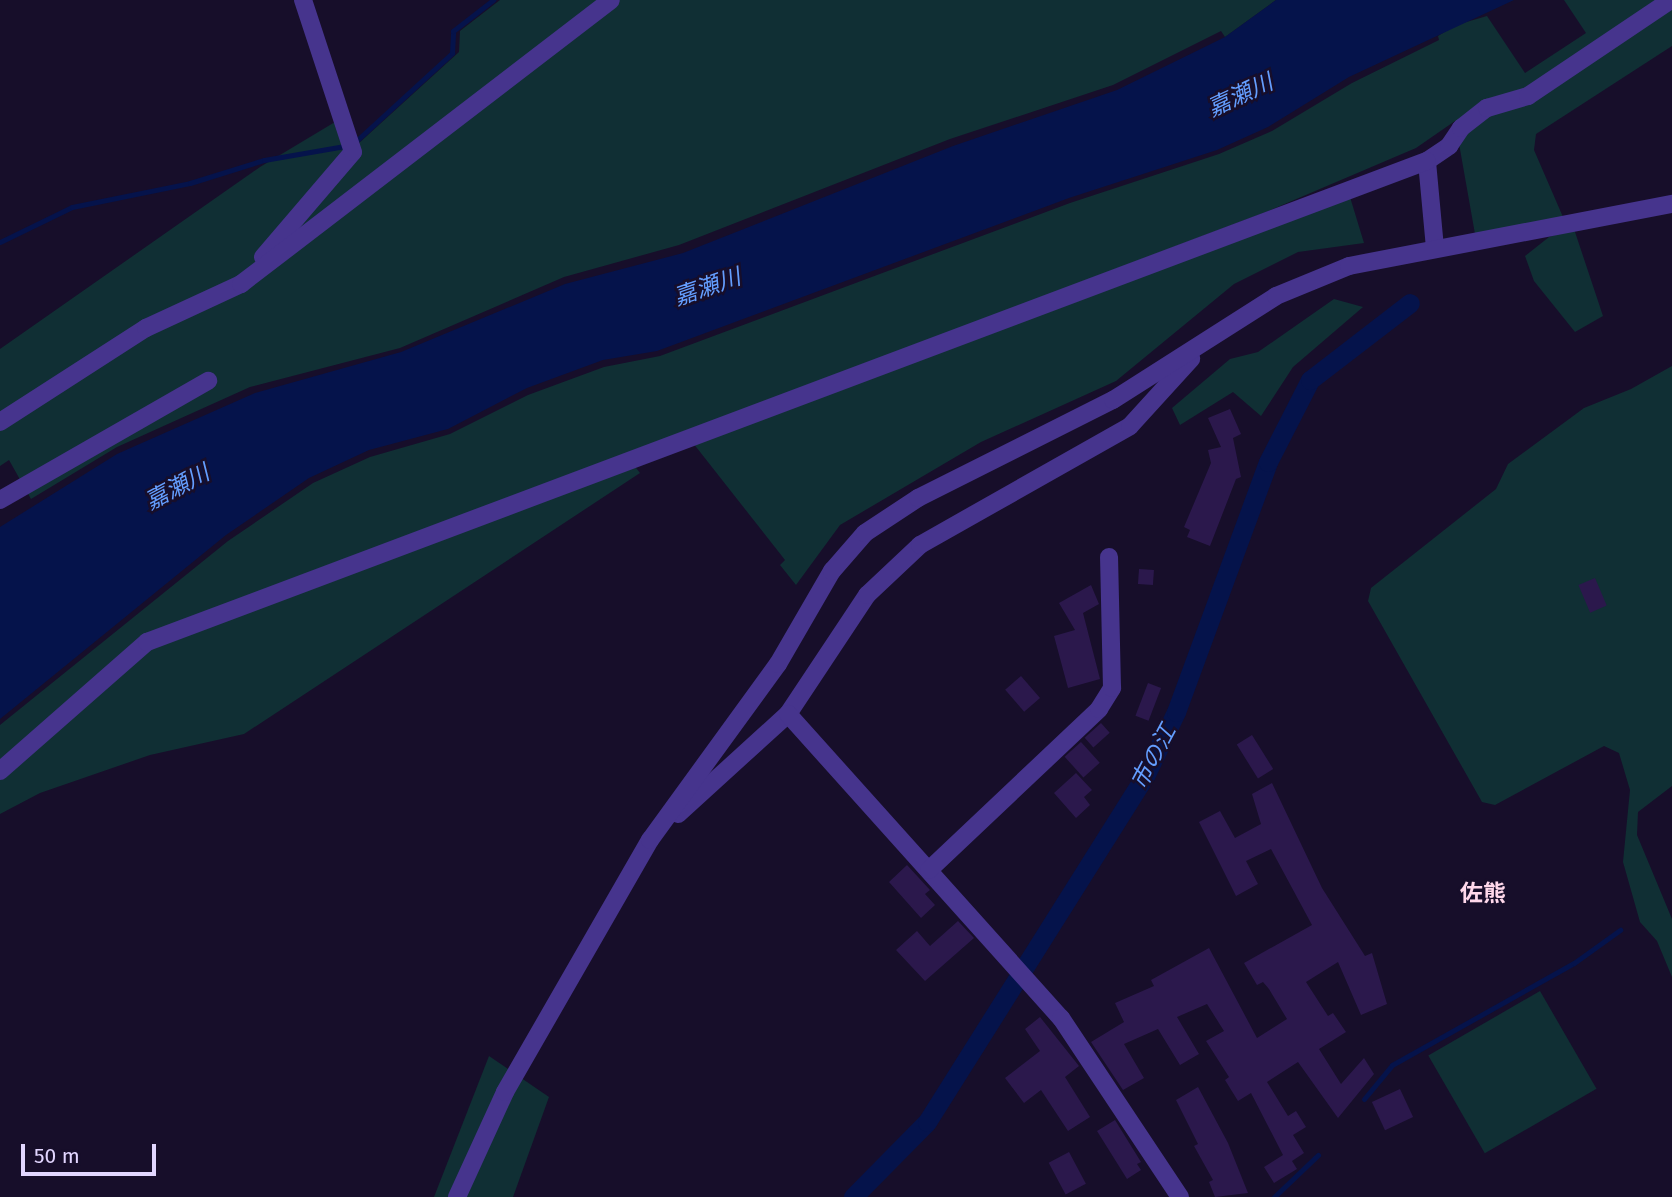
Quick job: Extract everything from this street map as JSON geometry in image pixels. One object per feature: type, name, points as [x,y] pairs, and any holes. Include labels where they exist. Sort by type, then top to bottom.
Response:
[{"type":"street","points":[[240,284],[353,152],[303,0]]},
{"type":"street","points":[[0,422],[146,328],[240,284],[611,0]]},
{"type":"street","points":[[0,771],[147,642],[1427,160],[1449,146],[1461,128],[1487,108],[1528,96],[1671,0]]},
{"type":"street","points":[[1427,160],[1435,248]]},
{"type":"street","points":[[457,1197],[505,1092],[650,840],[778,664],[832,571],[865,533],[918,498],[1113,400],[1205,344],[1276,296],[1349,266],[1672,204]]},
{"type":"street","points":[[650,840],[788,715],[867,595],[920,545],[1130,426],[1205,344]]},
{"type":"street","points":[[0,500],[208,381]]},
{"type":"street","points":[[929,870],[1099,709],[1112,688],[1109,557]]},
{"type":"street","points":[[788,715],[1035,989],[1122,1107],[1180,1197]]},
{"type":"green space","points":[[500,0],[1276,0],[1225,37],[1221,31],[1113,85],[950,139],[679,245],[564,277],[400,348],[250,387],[117,447],[31,499],[9,460],[0,466],[0,349],[260,167],[335,122],[358,144],[459,52],[460,31]]},
{"type":"green space","points":[[1564,0],[1672,0],[1672,46],[1536,134],[1534,150],[1563,217],[1475,234],[1455,121],[1416,148],[1266,212],[334,565],[633,464],[640,473],[244,734],[150,755],[40,793],[0,814],[0,725],[228,541],[313,483],[370,457],[450,434],[528,395],[604,367],[660,356],[1070,203],[1219,154],[1272,131],[1352,83],[1439,40],[1438,36],[1456,25],[1487,16],[1525,73],[1586,33]]},
{"type":"green space","points":[[1350,197],[1364,243],[1298,252],[1234,284],[1116,381],[981,442],[840,525],[796,585],[780,565],[785,560],[693,443]]},
{"type":"green space","points":[[1574,229],[1603,316],[1575,332],[1534,281],[1525,256],[1549,237]]},
{"type":"green space","points":[[1334,299],[1363,307],[1293,367],[1261,416],[1233,392],[1180,425],[1172,408],[1230,359],[1258,352]]},
{"type":"green space","points":[[1672,366],[1672,786],[1638,812],[1637,835],[1672,919],[1672,977],[1657,941],[1640,922],[1623,862],[1630,790],[1619,753],[1604,746],[1495,805],[1482,802],[1368,601],[1371,588],[1496,489],[1508,464],[1584,408],[1631,389]]},
{"type":"green space","points":[[1540,991],[1596,1089],[1485,1153],[1428,1056]]},
{"type":"green space","points":[[489,1056],[549,1097],[513,1197],[434,1197]]},
{"type":"water","name":"嘉瀬川","points":[[1276,0],[1514,0],[1349,77],[1268,127],[1217,150],[1069,198],[657,351],[603,360],[527,388],[448,429],[369,450],[309,478],[226,535],[0,719],[0,527],[117,454],[255,393],[401,352],[565,284],[683,253],[953,146],[1117,90],[1225,37]]},
{"type":"building","points":[[1230,409],[1241,434],[1233,438],[1241,477],[1236,479],[1210,546],[1187,537],[1190,530],[1184,527],[1211,463],[1208,450],[1221,447],[1208,418]]},
{"type":"building","points":[[1139,569],[1154,570],[1153,585],[1138,584]]},
{"type":"building","points":[[1595,578],[1607,606],[1590,613],[1578,585]]},
{"type":"building","points":[[1091,585],[1099,604],[1083,613],[1100,679],[1068,688],[1054,636],[1075,630],[1059,603]]},
{"type":"building","points":[[1021,676],[1040,698],[1024,712],[1005,690]]},
{"type":"building","points":[[1148,683],[1161,688],[1149,721],[1135,716]]},
{"type":"building","points":[[1101,723],[1110,733],[1093,747],[1085,738]]},
{"type":"building","points":[[1252,735],[1273,769],[1258,778],[1237,745]]},
{"type":"building","points":[[1081,742],[1100,763],[1083,778],[1065,757]]},
{"type":"building","points":[[1076,773],[1092,790],[1084,797],[1090,805],[1076,818],[1054,793]]},
{"type":"building","points":[[1272,783],[1322,888],[1365,956],[1372,953],[1387,1004],[1361,1015],[1338,962],[1306,982],[1328,1016],[1333,1013],[1346,1032],[1319,1049],[1341,1084],[1364,1058],[1374,1074],[1338,1118],[1298,1062],[1267,1082],[1288,1116],[1296,1111],[1306,1127],[1293,1135],[1304,1153],[1292,1161],[1297,1169],[1274,1183],[1264,1167],[1283,1155],[1251,1093],[1238,1101],[1225,1080],[1229,1077],[1206,1041],[1224,1031],[1207,1004],[1177,1017],[1199,1054],[1180,1065],[1158,1029],[1124,1044],[1144,1078],[1123,1090],[1091,1042],[1124,1022],[1115,1003],[1154,986],[1151,980],[1209,948],[1257,1038],[1287,1019],[1269,989],[1263,982],[1257,985],[1244,963],[1312,925],[1271,849],[1246,861],[1258,884],[1236,896],[1199,822],[1220,811],[1235,838],[1261,824],[1252,794]]},
{"type":"building","points":[[907,865],[930,890],[925,894],[935,905],[921,918],[889,882]]},
{"type":"building","points":[[958,921],[974,938],[925,981],[896,950],[917,931],[930,946]]},
{"type":"building","points":[[1040,1017],[1079,1066],[1065,1077],[1090,1117],[1068,1131],[1041,1090],[1024,1103],[1005,1078],[1040,1051],[1025,1029]]},
{"type":"building","points":[[1198,1087],[1228,1143],[1248,1193],[1215,1197],[1209,1182],[1213,1180],[1194,1146],[1198,1144],[1176,1100]]},
{"type":"building","points":[[1400,1089],[1413,1117],[1385,1130],[1372,1102]]},
{"type":"building","points":[[1115,1120],[1141,1162],[1137,1164],[1141,1170],[1127,1179],[1097,1131]]},
{"type":"building","points":[[1069,1152],[1086,1184],[1066,1195],[1049,1163]]},
{"type":"waterway","points":[[355,142],[452,53],[453,31],[493,0]]},
{"type":"waterway","points":[[0,242],[72,207],[190,183],[264,160],[345,146]]},
{"type":"waterway","name":"市の江","points":[[853,1197],[927,1122],[1145,776],[1176,712],[1268,462],[1310,380],[1410,303]]},
{"type":"waterway","points":[[1364,1099],[1392,1065],[1574,963],[1620,930]]},
{"type":"waterway","points":[[1274,1197],[1318,1155]]},
{"type":"district","name":"佐熊","points":[[1483,893]]}]
